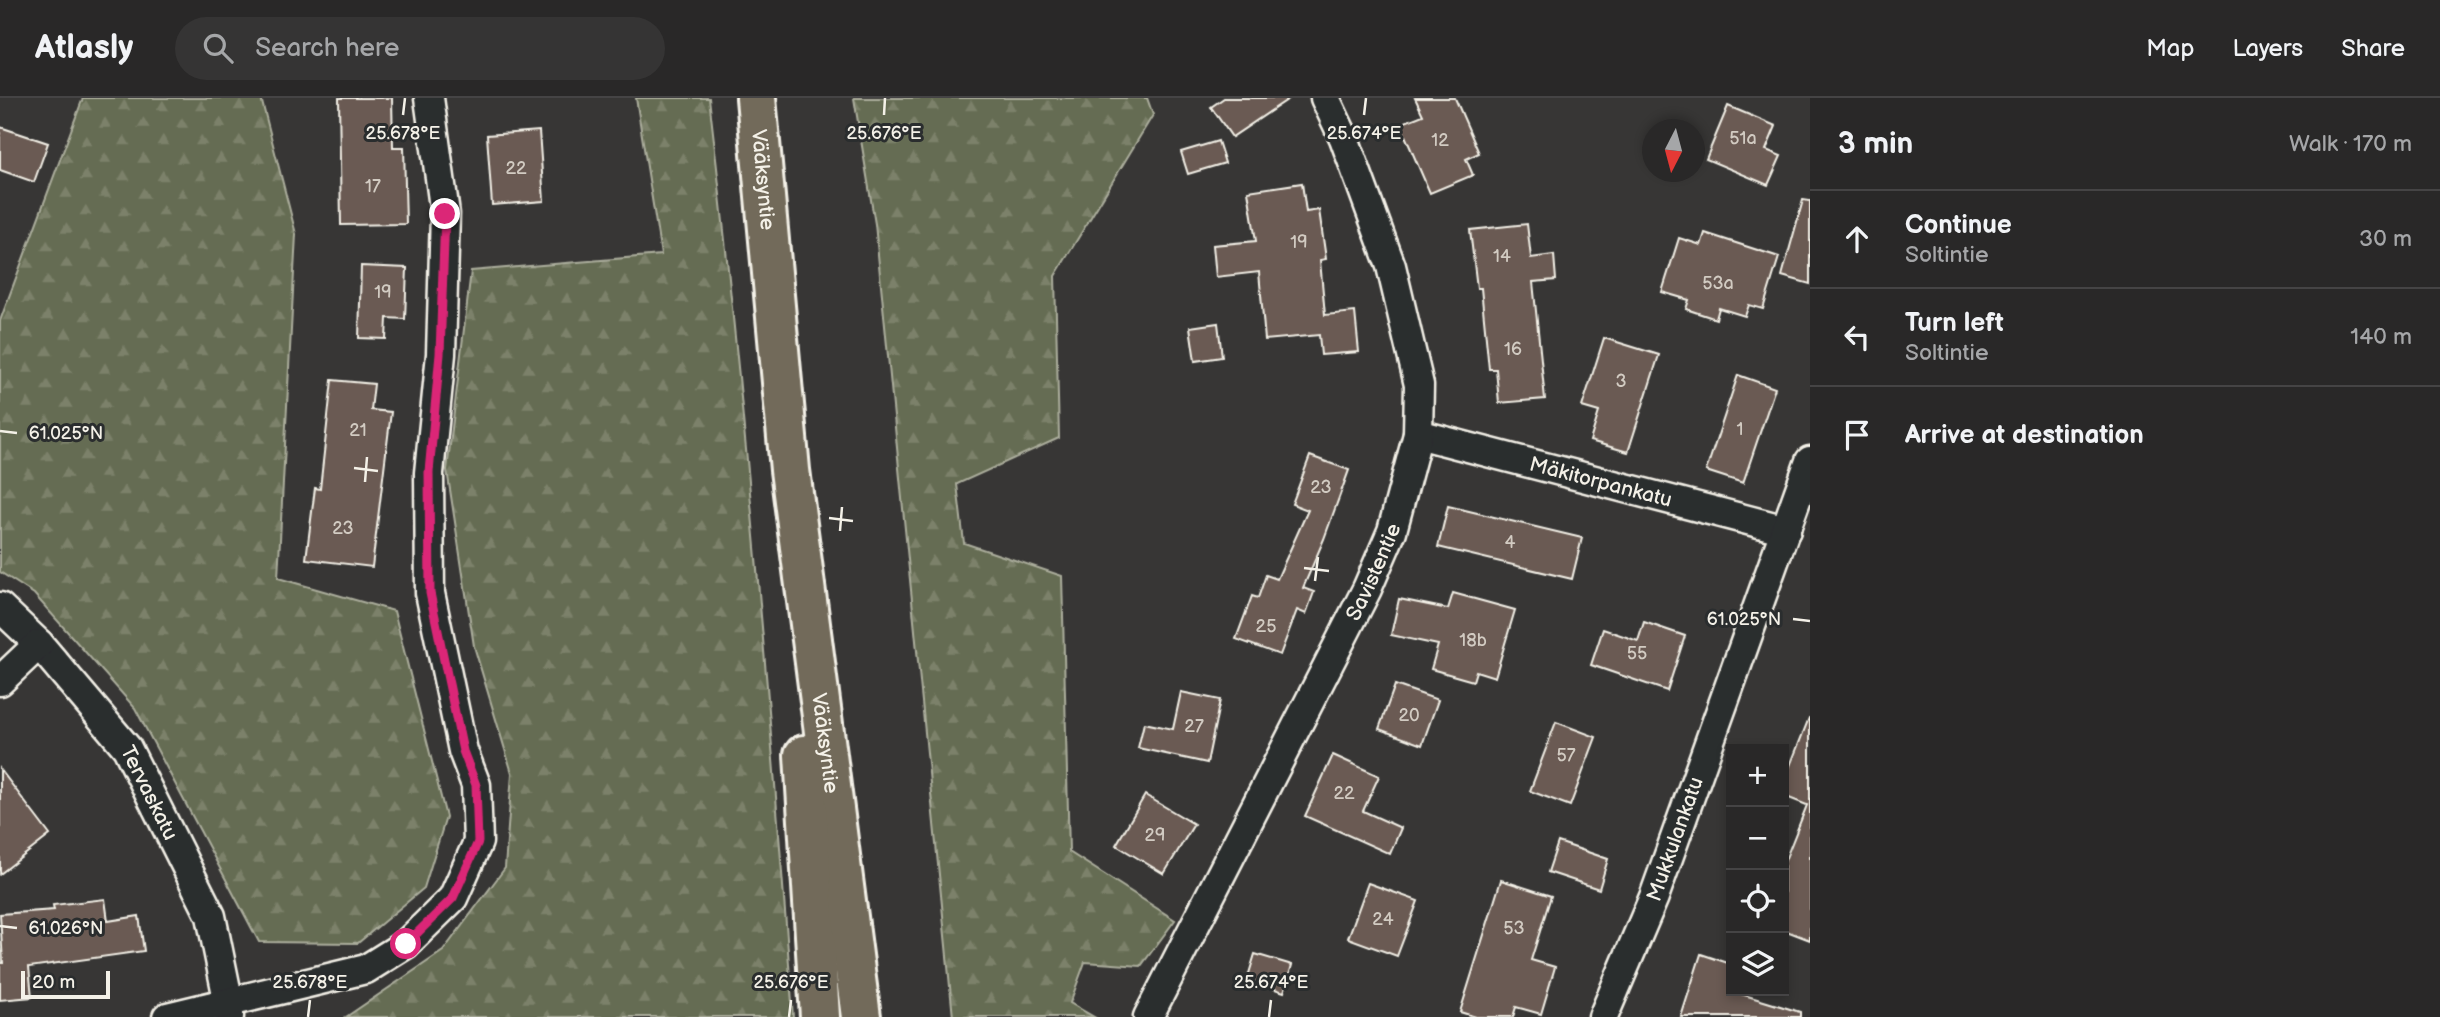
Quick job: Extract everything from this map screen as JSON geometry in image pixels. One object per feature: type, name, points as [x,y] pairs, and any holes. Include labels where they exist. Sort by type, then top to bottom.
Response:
[{"type":"highway","name":"Vääksyntie","points":[[755,98],[790,470],[861,1017]]},
{"type":"highway","name":"Vääksyntie","points":[[790,470],[820,1017]]},
{"type":"street","points":[[167,1017],[229,1010],[289,986],[366,968],[406,944],[453,898],[478,842],[476,785],[463,751],[430,593],[429,472],[440,354],[445,214],[429,98]]},
{"type":"street","name":"Savistentie","points":[[1148,1017],[1367,589],[1392,531],[1418,434],[1419,385],[1391,266],[1343,138],[1325,98]]},
{"type":"street","name":"Mäkitorpankatu","points":[[1418,434],[1786,530]]},
{"type":"street","name":"Mukkulankatu","points":[[1603,1017],[1654,897],[1810,461]]},
{"type":"street","name":"Tervaskatu","points":[[0,607],[39,644],[127,748],[211,916],[229,1010]]},
{"type":"street","points":[[0,681],[39,644]]},
{"type":"green space","points":[[83,98],[261,98],[296,234],[278,578],[394,611],[446,817],[424,888],[358,943],[259,942],[135,708],[34,594],[0,572],[0,321]]},
{"type":"green space","points":[[636,98],[709,98],[756,557],[793,1017],[346,1017],[443,951],[505,868],[512,773],[474,646],[447,470],[471,271],[661,255]]},
{"type":"green space","points":[[854,98],[1147,98],[1153,115],[1055,276],[1059,438],[957,484],[964,543],[1062,576],[1069,852],[1175,920],[1141,966],[1085,962],[1070,1003],[1094,1017],[953,1017],[875,224]]},
{"type":"building","points":[[339,98],[392,98],[393,147],[404,147],[406,224],[341,225]]},
{"type":"building","points":[[1224,98],[1290,98],[1232,137],[1211,107]]},
{"type":"building","points":[[1415,98],[1455,98],[1479,153],[1466,159],[1473,175],[1430,193],[1400,124],[1423,115]]},
{"type":"building","points":[[1728,106],[1776,126],[1766,150],[1781,156],[1768,185],[1706,159]]},
{"type":"building","points":[[0,127],[48,143],[34,182],[0,170]]},
{"type":"building","points":[[539,131],[544,201],[492,205],[487,135]]},
{"type":"building","points":[[1218,141],[1225,163],[1188,174],[1181,152]]},
{"type":"building","points":[[1302,183],[1306,212],[1319,210],[1326,259],[1320,260],[1325,315],[1355,312],[1359,352],[1321,355],[1319,335],[1265,340],[1259,272],[1216,277],[1213,245],[1256,241],[1248,191]]},
{"type":"building","points":[[1803,200],[1810,201],[1810,284],[1782,276]]},
{"type":"building","points":[[1527,224],[1531,258],[1554,255],[1556,280],[1533,282],[1545,399],[1499,403],[1496,369],[1489,369],[1481,288],[1477,288],[1470,230]]},
{"type":"building","points":[[1705,233],[1779,257],[1763,309],[1749,305],[1745,316],[1719,308],[1716,319],[1686,309],[1689,300],[1662,292],[1679,238],[1701,245]]},
{"type":"building","points":[[361,266],[407,268],[405,319],[387,318],[386,339],[359,338]]},
{"type":"building","points":[[1218,323],[1222,357],[1195,361],[1190,327]]},
{"type":"building","points":[[1604,338],[1659,355],[1628,452],[1590,441],[1599,412],[1582,407]]},
{"type":"building","points":[[1738,375],[1775,388],[1743,483],[1706,471]]},
{"type":"building","points":[[332,380],[374,384],[371,410],[391,412],[372,567],[306,559],[315,488],[320,489]]},
{"type":"building","points":[[1310,456],[1349,470],[1303,588],[1314,592],[1306,614],[1297,610],[1280,655],[1236,639],[1252,596],[1258,598],[1266,575],[1277,579],[1308,510],[1292,504]]},
{"type":"building","points":[[1448,506],[1582,538],[1572,579],[1438,547]]},
{"type":"building","points":[[1453,593],[1515,610],[1495,677],[1476,671],[1473,681],[1431,669],[1438,645],[1391,635],[1399,599],[1448,609]]},
{"type":"building","points":[[1644,622],[1685,636],[1667,691],[1591,665],[1603,629],[1638,641]]},
{"type":"building","points":[[1395,685],[1438,700],[1422,745],[1379,729]]},
{"type":"building","points":[[1181,692],[1220,700],[1207,763],[1138,748],[1144,723],[1173,729]]},
{"type":"building","points":[[1810,718],[1810,940],[1789,932],[1789,850],[1807,805],[1789,798],[1789,768]]},
{"type":"building","points":[[1556,722],[1596,737],[1570,806],[1530,791]]},
{"type":"building","points":[[1333,755],[1379,776],[1363,811],[1401,828],[1390,854],[1305,816]]},
{"type":"building","points":[[0,769],[50,835],[0,874]]},
{"type":"building","points":[[1145,795],[1194,824],[1164,874],[1116,845]]},
{"type":"building","points":[[1558,842],[1608,859],[1599,889],[1548,872]]},
{"type":"building","points":[[1501,880],[1551,896],[1531,960],[1555,967],[1541,1014],[1516,1007],[1513,1017],[1476,1017],[1460,1012]]},
{"type":"building","points":[[1368,883],[1418,901],[1397,956],[1348,938]]},
{"type":"building","points":[[105,899],[108,921],[139,916],[144,951],[29,967],[32,997],[0,1000],[0,963],[3,963],[0,914],[54,910],[53,905]]},
{"type":"building","points":[[1255,954],[1292,965],[1284,992],[1247,980]]},
{"type":"building","points":[[1701,954],[1726,962],[1726,996],[1747,996],[1800,1012],[1800,1017],[1681,1017]]},
{"type":"route","points":[[406,944],[453,898],[478,842],[476,785],[463,751],[430,593],[429,472],[440,354],[445,214]]}]
